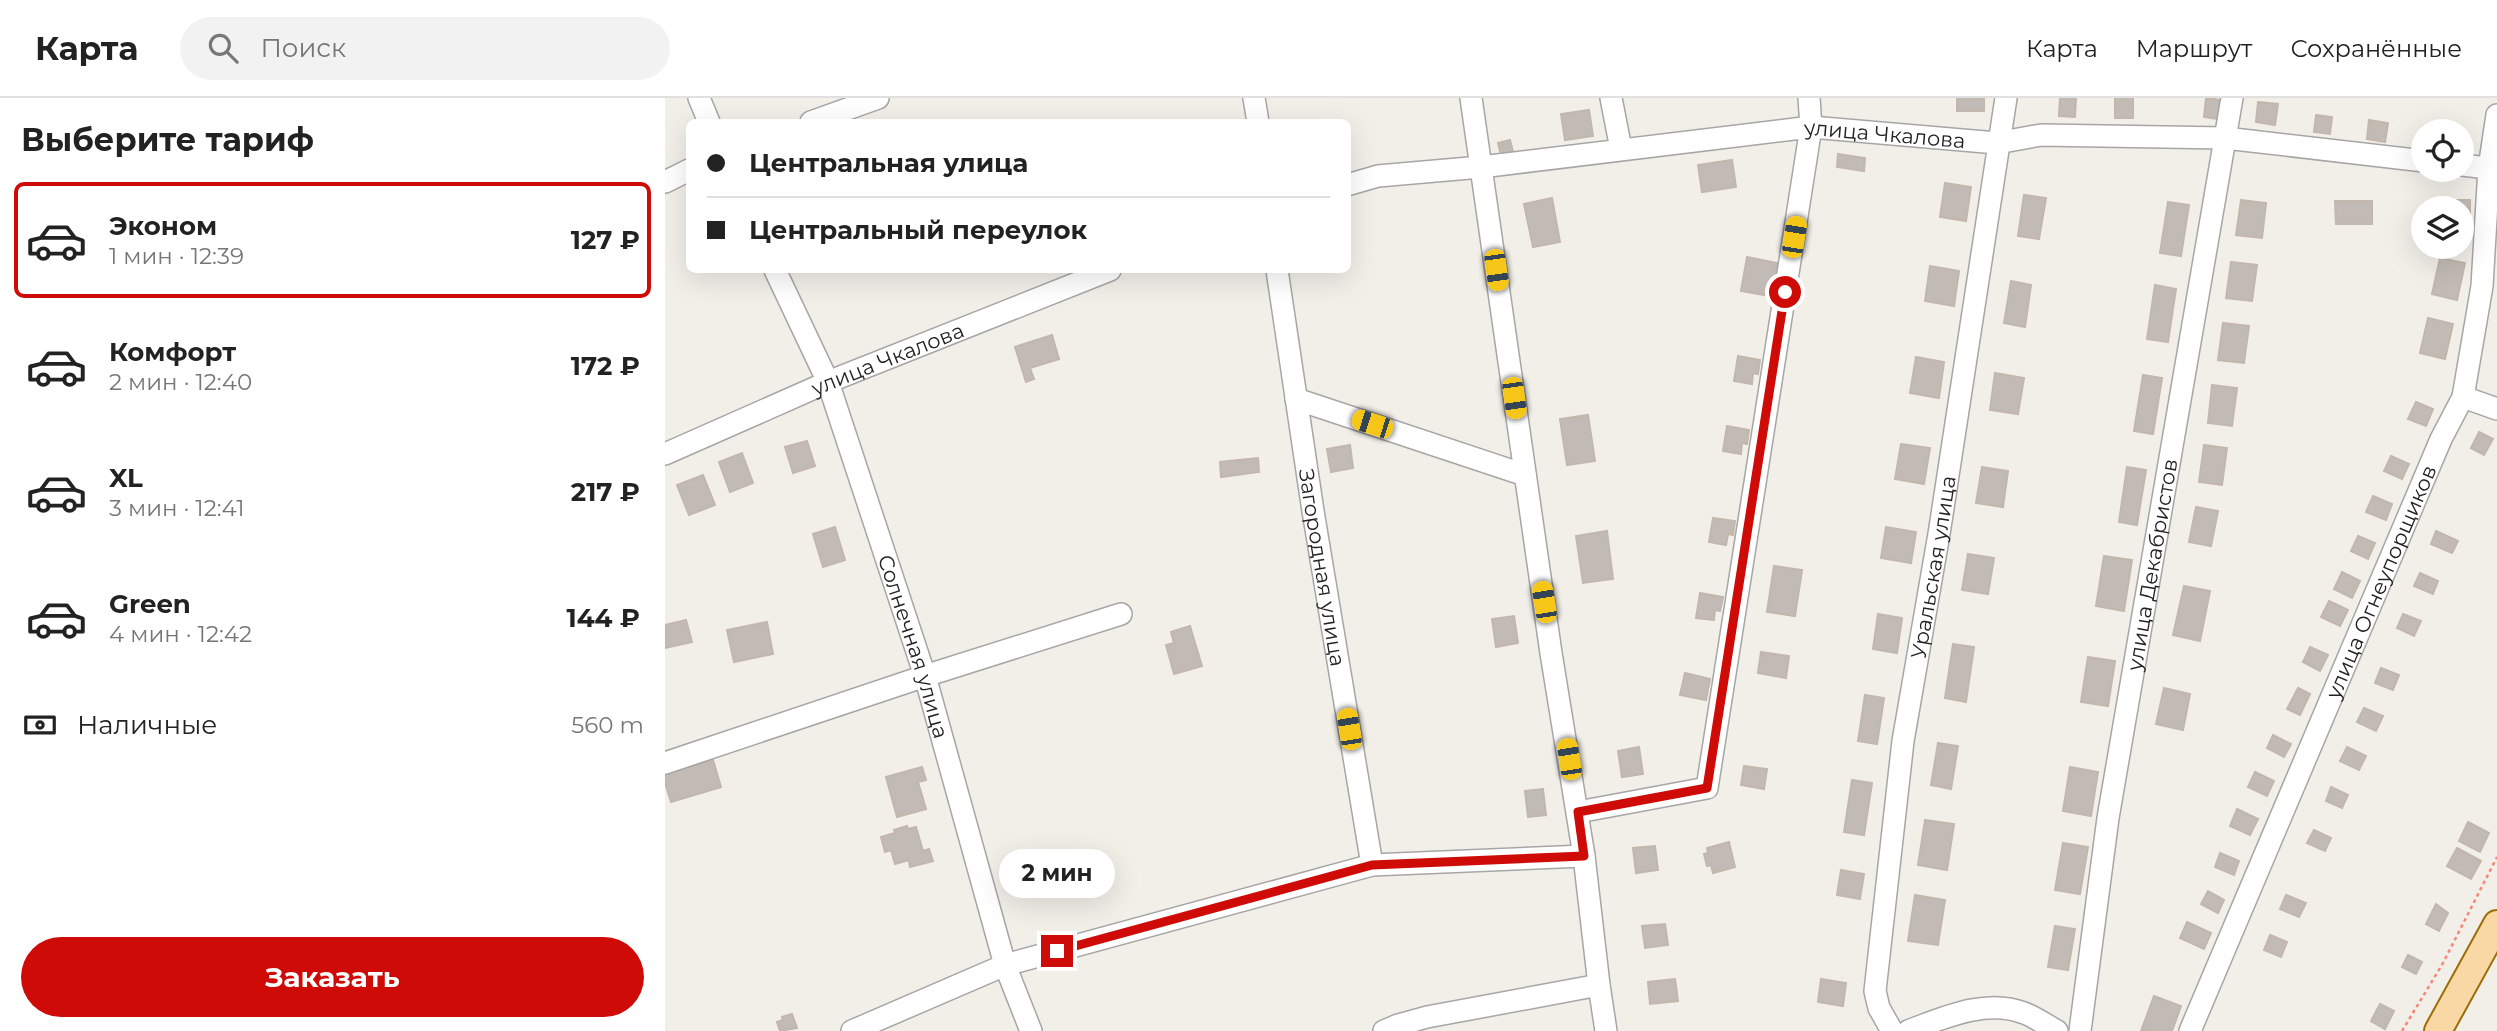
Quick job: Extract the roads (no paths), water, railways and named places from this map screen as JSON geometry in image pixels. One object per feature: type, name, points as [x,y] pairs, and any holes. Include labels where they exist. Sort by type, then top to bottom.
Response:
[{"type":"main road","points":[[2438,1031],[2497,925]]},
{"type":"street","points":[[699,98],[708,119]]},
{"type":"street","points":[[819,119],[878,98]]},
{"type":"street","points":[[1254,98],[1258,119]]},
{"type":"street","points":[[1471,98],[1525,475],[1578,812],[1607,1031]]},
{"type":"street","points":[[1611,98],[1621,149]]},
{"type":"street","points":[[1578,812],[1707,788],[1811,127],[1809,98]]},
{"type":"street","name":"Уральская улица","points":[[1892,1031],[1879,1008],[1875,991],[1893,820],[1903,741],[1939,534],[2006,98]]},
{"type":"street","name":"улица Декабристов","points":[[2080,1031],[2108,818],[2232,98]]},
{"type":"street","name":"улица Огнеупорщиков","points":[[2190,1031],[2435,451],[2463,397],[2482,286],[2497,115]]},
{"type":"street","name":"улица Чкалова","points":[[1351,184],[1378,176],[1481,167],[1811,127],[1997,143],[2041,135],[2225,138],[2411,159]]},
{"type":"street","points":[[2474,167],[2493,169]]},
{"type":"street","points":[[665,182],[686,172]]},
{"type":"street","name":"Солнечная улица","points":[[776,273],[828,382],[925,676],[1005,965],[1031,1031]]},
{"type":"street","name":"улица Чкалова","points":[[665,454],[828,382],[1102,273]]},
{"type":"street","name":"Загородная улица","points":[[1277,273],[1372,865]]},
{"type":"street","points":[[2463,397],[2497,409]]},
{"type":"street","points":[[1296,399],[1525,475]]},
{"type":"street","points":[[665,763],[1121,614]]},
{"type":"street","points":[[852,1031],[1005,965],[1372,865],[1584,856]]},
{"type":"street","points":[[1384,1031],[1427,1017],[1599,985]]},
{"type":"street","points":[[1908,1031],[1951,1022],[1997,1007],[2022,1012],[2057,1031]]}]
